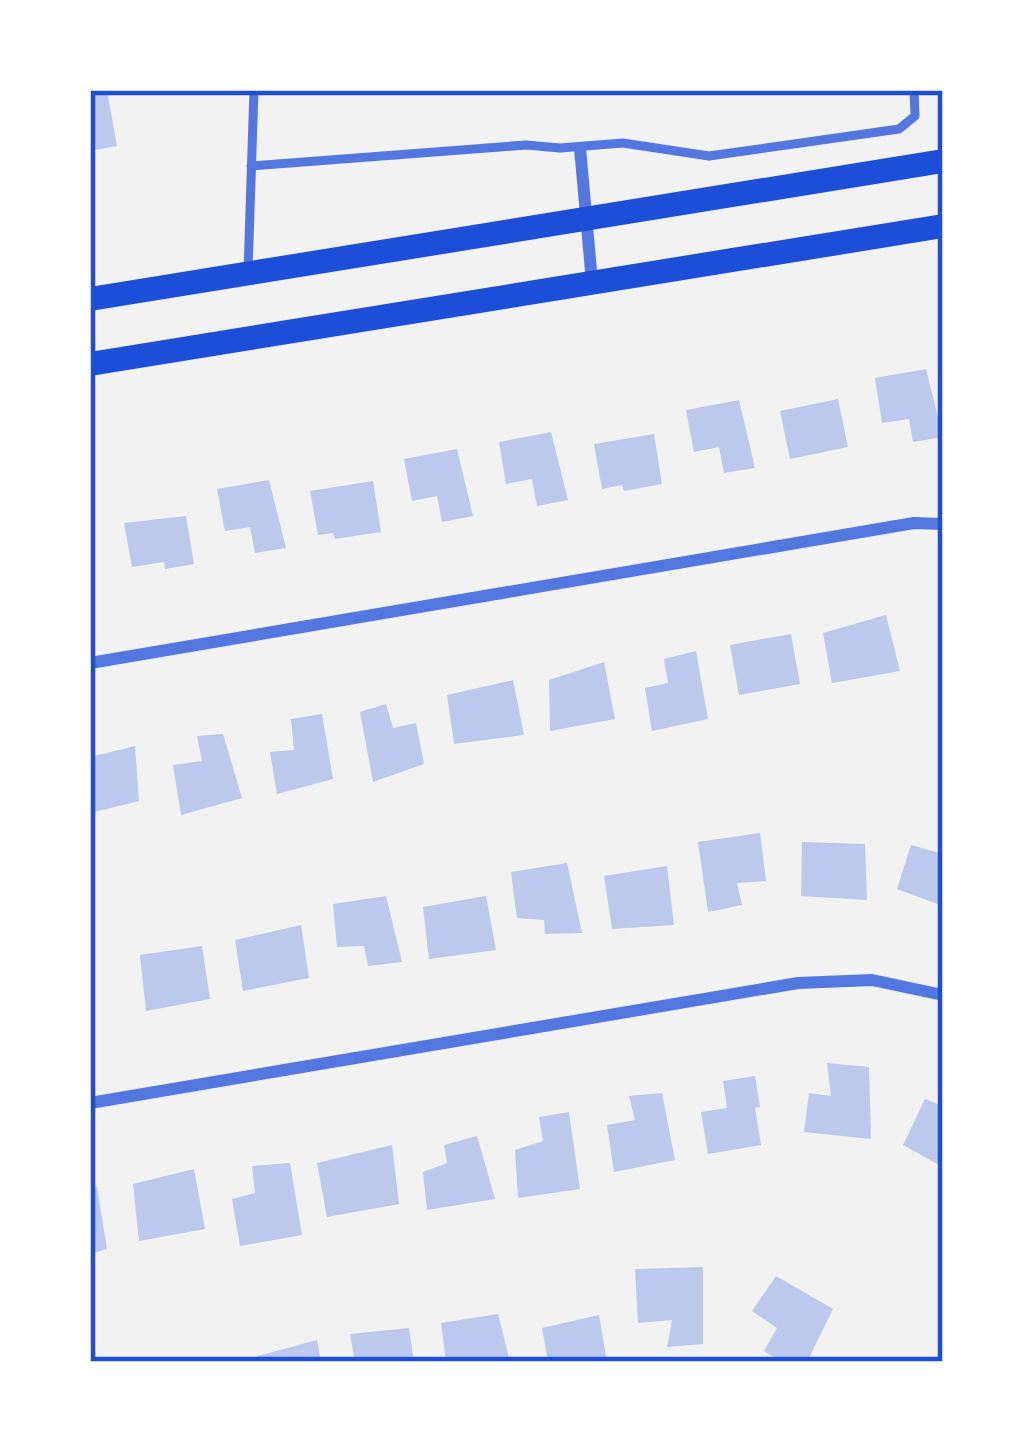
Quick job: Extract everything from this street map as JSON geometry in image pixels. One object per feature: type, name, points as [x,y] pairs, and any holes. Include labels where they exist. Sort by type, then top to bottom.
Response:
[{"type":"main road","points":[[90,298],[943,161]]},
{"type":"main road","points":[[90,364],[943,226]]},
{"type":"street","points":[[580,148],[592,283]]},
{"type":"street","points":[[90,663],[914,523],[943,524]]},
{"type":"street","points":[[90,1103],[797,983],[872,980],[943,995]]},
{"type":"lane","points":[[248,272],[254,90]]},
{"type":"lane","points":[[251,166],[526,145],[580,148],[623,143],[709,156],[899,129],[915,116],[914,90]]},
{"type":"building","points":[[90,90],[107,90],[117,146],[90,151]]},
{"type":"building","points":[[926,369],[943,437],[913,442],[909,419],[882,423],[875,378]]},
{"type":"building","points":[[838,399],[848,447],[790,459],[780,411]]},
{"type":"building","points":[[739,400],[755,468],[724,473],[719,447],[694,452],[686,410]]},
{"type":"building","points":[[551,432],[568,500],[537,506],[532,479],[506,484],[499,442]]},
{"type":"building","points":[[654,434],[662,484],[624,491],[622,485],[602,489],[594,444]]},
{"type":"building","points":[[457,449],[473,516],[442,522],[437,496],[412,501],[404,459]]},
{"type":"building","points":[[269,480],[286,548],[255,553],[250,527],[225,531],[217,489]]},
{"type":"building","points":[[373,481],[381,532],[335,539],[333,533],[318,535],[310,491]]},
{"type":"building","points":[[186,516],[194,564],[132,567],[124,523]]},
{"type":"building","points":[[886,615],[900,671],[832,683],[823,633]]},
{"type":"building","points":[[791,634],[800,684],[739,695],[730,645]]},
{"type":"building","points":[[696,651],[708,719],[652,731],[645,688],[668,683],[664,659]]},
{"type":"building","points":[[604,662],[615,719],[550,731],[549,680]]},
{"type":"building","points":[[513,680],[524,735],[454,744],[447,695]]},
{"type":"building","points":[[386,704],[393,728],[416,723],[424,764],[373,782],[360,712]]},
{"type":"building","points":[[322,714],[333,779],[277,794],[270,752],[294,750],[291,719]]},
{"type":"building","points":[[223,734],[242,798],[181,815],[173,765],[202,761],[197,736]]},
{"type":"building","points":[[135,746],[139,801],[90,813],[90,757]]},
{"type":"building","points":[[760,833],[766,881],[737,883],[742,905],[708,912],[698,842]]},
{"type":"building","points":[[802,842],[865,844],[867,900],[801,896]]},
{"type":"building","points":[[911,845],[943,854],[943,906],[897,889]]},
{"type":"building","points":[[567,863],[582,933],[545,934],[544,920],[517,918],[511,872]]},
{"type":"building","points":[[667,866],[674,925],[612,929],[604,876]]},
{"type":"building","points":[[386,896],[402,962],[368,966],[364,946],[337,947],[333,904]]},
{"type":"building","points":[[486,896],[496,950],[429,959],[423,907]]},
{"type":"building","points":[[301,925],[309,978],[243,991],[235,940]]},
{"type":"building","points":[[202,946],[210,999],[146,1011],[140,955]]},
{"type":"building","points":[[827,1063],[869,1067],[871,1139],[804,1132],[809,1093],[831,1096]]},
{"type":"building","points":[[755,1076],[761,1145],[708,1154],[701,1112],[727,1108],[723,1081]]},
{"type":"building","points":[[662,1093],[675,1160],[614,1172],[607,1125],[635,1120],[629,1096]]},
{"type":"building","points":[[925,1099],[943,1106],[943,1167],[903,1145]]},
{"type":"building","points":[[569,1112],[580,1189],[518,1198],[515,1150],[543,1141],[539,1117]]},
{"type":"building","points":[[477,1136],[495,1199],[427,1210],[423,1172],[447,1163],[444,1145]]},
{"type":"building","points":[[392,1145],[399,1204],[327,1217],[317,1163]]},
{"type":"building","points":[[290,1163],[302,1235],[240,1246],[232,1199],[255,1193],[252,1166]]},
{"type":"building","points":[[194,1169],[205,1229],[139,1241],[133,1184]]},
{"type":"building","points":[[97,1187],[107,1249],[90,1254],[90,1188]]},
{"type":"building","points":[[703,1267],[703,1344],[667,1347],[672,1320],[638,1323],[635,1269]]},
{"type":"building","points":[[776,1276],[833,1309],[807,1362],[781,1362],[764,1351],[777,1328],[752,1311]]},
{"type":"building","points":[[498,1314],[510,1362],[446,1362],[441,1323]]},
{"type":"building","points":[[599,1315],[607,1362],[548,1362],[542,1328]]},
{"type":"building","points":[[409,1328],[414,1362],[355,1362],[350,1334]]},
{"type":"building","points":[[317,1340],[321,1362],[259,1362],[258,1356]]}]
